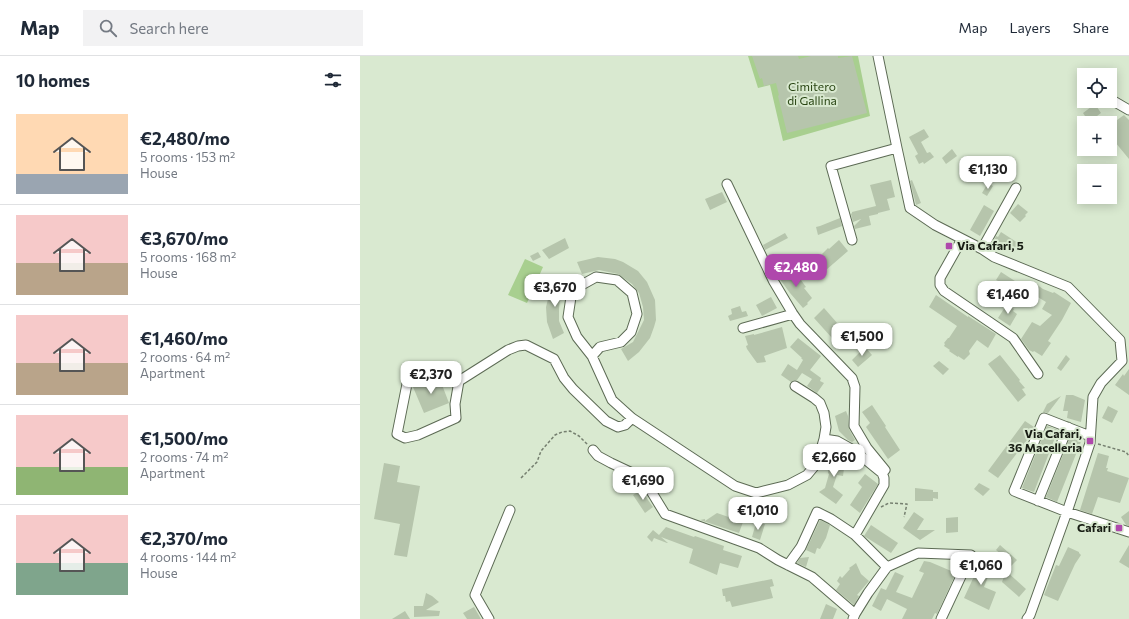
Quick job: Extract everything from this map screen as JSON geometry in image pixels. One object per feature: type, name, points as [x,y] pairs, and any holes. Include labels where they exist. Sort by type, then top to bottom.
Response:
[{"type":"street","points":[[878,56],[910,208],[935,225],[982,248],[994,257],[1068,287],[1120,340],[1122,361],[1101,383],[1093,397],[1090,439],[1067,512],[1030,615],[1027,619]]},
{"type":"street","points":[[1117,103],[1129,110]]},
{"type":"street","points":[[852,240],[831,166],[897,148]]},
{"type":"street","points":[[727,184],[774,282],[793,314],[852,378],[855,387],[854,426],[866,448],[885,470],[882,473]]},
{"type":"street","points":[[982,248],[1016,188]]},
{"type":"street","points":[[962,239],[940,278],[940,285],[944,291],[1013,338],[1038,374]]},
{"type":"street","points":[[592,356],[600,347],[621,342],[631,332],[637,314],[632,293],[617,280],[596,277],[578,287],[571,296],[568,316],[578,336],[592,356],[612,400],[632,418],[735,486],[756,493],[788,485],[808,475],[817,463],[826,427],[824,414],[820,403],[795,386]]},
{"type":"street","points":[[743,328],[793,314]]},
{"type":"street","points":[[459,381],[450,372],[441,367],[412,380],[407,384],[397,434],[405,438],[418,435],[456,418],[455,404],[459,381],[508,350],[526,345],[554,359],[564,378],[573,389],[606,421],[618,427],[625,425],[632,418]]},
{"type":"street","points":[[1090,439],[1068,427],[1044,418],[1014,491],[1067,512],[1129,532]]},
{"type":"street","points":[[1038,501],[1068,427]]},
{"type":"street","points":[[824,439],[837,441],[855,451],[882,473],[884,478],[884,485],[855,535]]},
{"type":"street","points":[[593,450],[598,456],[643,478],[665,514],[759,548],[812,577],[854,617],[868,593],[887,567],[918,553],[972,555],[941,619]]},
{"type":"street","points":[[489,619],[475,595],[510,510]]},
{"type":"street","points":[[788,565],[801,547],[817,512],[831,519],[855,535],[887,567]]},
{"type":"path","points":[[521,478],[537,462],[540,451],[554,436],[562,432],[570,431],[579,436],[593,450]]},
{"type":"path","points":[[1090,439],[1126,452],[1129,456]]},
{"type":"path","points":[[872,507],[878,509],[889,503],[907,504],[904,517]]},
{"type":"green space","name":"Cimitero di Gallina","points":[[748,56],[858,56],[870,116],[783,141],[770,85],[758,88]]},
{"type":"green space","points":[[525,259],[543,267],[527,303],[508,295]]},
{"type":"building","name":"Cimitero di Gallina","points":[[752,56],[798,56],[799,59],[811,56],[838,56],[838,58],[852,56],[867,113],[787,133],[776,83],[764,86]]},
{"type":"building","points":[[1090,108],[1098,108],[1101,113],[1097,116],[1085,116],[1083,113]]},
{"type":"building","points":[[1124,115],[1129,120],[1129,159],[1117,144],[1117,120]]},
{"type":"building","points":[[924,129],[929,137],[921,142],[927,153],[930,152],[934,157],[924,164],[923,162],[919,164],[915,156],[918,154],[909,137]]},
{"type":"building","points":[[952,149],[957,156],[946,164],[942,158]]},
{"type":"building","points":[[891,180],[895,197],[887,199],[890,210],[869,216],[871,225],[855,229],[854,226],[861,219],[853,222],[852,212],[876,206],[870,185]]},
{"type":"building","points":[[912,180],[921,203],[916,205],[910,181]]},
{"type":"building","points":[[988,183],[993,186],[987,196],[982,193]]},
{"type":"building","points":[[722,192],[727,202],[710,210],[705,199]]},
{"type":"building","points":[[1018,204],[1028,212],[1020,222],[1010,213]]},
{"type":"building","points":[[984,205],[994,211],[980,236],[970,230]]},
{"type":"building","points":[[840,218],[842,226],[818,235],[816,227]]},
{"type":"building","points":[[1001,232],[1018,243],[1012,253],[994,241],[996,236],[998,237]]},
{"type":"building","points":[[785,233],[788,238],[765,250],[763,245]]},
{"type":"building","points":[[565,238],[569,248],[549,259],[542,250]]},
{"type":"building","points":[[839,240],[848,251],[822,272],[817,259],[823,256],[822,254],[828,248],[829,249]]},
{"type":"building","points":[[538,252],[541,257],[533,261],[530,256]]},
{"type":"building","points":[[598,257],[615,259],[638,271],[647,282],[655,300],[656,320],[650,338],[639,352],[628,361],[621,349],[633,342],[644,320],[643,307],[639,293],[632,284],[618,274],[599,270],[582,274],[577,262]]},
{"type":"building","points":[[793,269],[806,287],[804,288],[812,298],[803,308],[779,278]]},
{"type":"building","points":[[1001,272],[1026,288],[1020,296],[998,283],[1000,282],[996,280]]},
{"type":"building","points":[[558,278],[568,286],[560,298],[559,309],[559,321],[564,333],[553,339],[547,322],[546,307],[550,291]]},
{"type":"building","points":[[1036,284],[1043,289],[1053,293],[1054,292],[1071,303],[1048,341],[1051,343],[1042,356],[1029,350],[1021,339],[1032,322],[1040,326],[1052,315],[1042,309],[1046,302],[1036,296],[1033,297],[1033,294],[1031,293]]},
{"type":"building","points":[[936,295],[996,334],[988,348],[977,340],[969,351],[970,354],[964,360],[949,351],[950,350],[944,346],[944,343],[957,326],[929,307]]},
{"type":"building","points":[[771,297],[777,308],[762,316],[756,305]]},
{"type":"building","points":[[1007,304],[1014,309],[1013,311],[1017,314],[1010,326],[998,318]]},
{"type":"building","points":[[740,306],[742,312],[746,311],[748,316],[730,321],[728,316],[732,314],[731,309]]},
{"type":"building","points":[[824,308],[844,333],[848,332],[851,336],[841,348],[814,318]]},
{"type":"building","points":[[782,327],[787,348],[764,356],[766,362],[757,363],[747,349],[746,346],[748,345],[745,336]]},
{"type":"building","points":[[798,338],[821,356],[810,370],[821,378],[820,381],[824,383],[817,393],[807,386],[812,379],[802,373],[797,380],[791,382],[781,375],[788,364],[797,370],[803,360],[790,347]]},
{"type":"building","points":[[865,347],[872,355],[858,367],[852,360]]},
{"type":"building","points":[[1000,355],[1025,388],[1022,389],[1026,395],[1018,402],[988,364]]},
{"type":"building","points":[[1066,355],[1070,359],[1061,371],[1057,368]]},
{"type":"building","points":[[939,361],[949,369],[943,375],[933,366]]},
{"type":"building","points":[[1129,369],[1129,395],[1115,385],[1123,374],[1124,376]]},
{"type":"building","points":[[439,377],[449,403],[424,413],[413,387]]},
{"type":"building","points":[[1066,395],[1073,395],[1085,400],[1081,422],[1067,418],[1068,411],[1063,411]]},
{"type":"building","points":[[1061,396],[1048,413],[1043,412],[1047,404]]},
{"type":"building","points":[[872,405],[900,450],[888,459],[866,427],[870,423],[862,412]]},
{"type":"building","points":[[1108,406],[1118,411],[1112,423],[1102,418]]},
{"type":"building","points":[[846,411],[849,429],[855,440],[852,442],[839,431],[835,416]]},
{"type":"building","points":[[1025,421],[1034,427],[1030,436],[998,478],[988,471]]},
{"type":"building","points":[[1047,426],[1058,430],[1034,492],[1022,488]]},
{"type":"building","points":[[1071,435],[1082,439],[1057,502],[1046,497]]},
{"type":"building","points":[[1098,453],[1109,456],[1106,468],[1108,468],[1107,471],[1129,478],[1120,503],[1098,497],[1092,514],[1080,510]]},
{"type":"building","points":[[830,456],[842,456],[845,461],[843,476],[837,475],[833,487],[843,495],[836,504],[819,492],[825,488],[829,474]]},
{"type":"building","points":[[384,463],[400,466],[397,482],[420,486],[407,557],[394,555],[400,524],[374,519]]},
{"type":"building","points":[[865,474],[878,484],[860,513],[850,505],[862,487],[858,483]]},
{"type":"building","points":[[979,483],[990,489],[983,496],[974,489]]},
{"type":"building","points":[[915,488],[938,492],[938,499],[933,498],[933,501],[915,501]]},
{"type":"building","points":[[641,490],[653,507],[645,513],[633,495]]},
{"type":"building","points":[[1129,511],[1129,526],[1126,525],[1121,517]]},
{"type":"building","points":[[914,512],[924,519],[917,530],[935,530],[920,540],[903,528]]},
{"type":"building","points":[[717,513],[743,522],[739,533],[700,520],[705,519],[705,521]]},
{"type":"building","points":[[958,517],[958,532],[946,533],[946,518]]},
{"type":"building","points":[[820,520],[830,525],[826,538],[820,549],[817,548],[815,554],[806,550]]},
{"type":"building","points":[[756,523],[765,524],[760,540],[752,537]]},
{"type":"building","points":[[871,525],[898,543],[891,553],[864,536]]},
{"type":"building","points":[[666,527],[724,546],[723,550],[742,556],[738,568],[720,563],[717,575],[689,563],[693,549],[661,537],[668,543],[654,538],[652,542],[647,537],[653,530],[659,535]]},
{"type":"building","points":[[1000,545],[1017,560],[1006,571],[996,561],[1002,555],[996,550]]},
{"type":"building","points":[[1129,545],[1129,568],[1119,562]]},
{"type":"building","points":[[1068,547],[1079,552],[1081,555],[1075,564],[1058,601],[1044,595],[1056,565],[1059,566]]},
{"type":"building","points":[[809,557],[806,567],[797,563],[800,558]]},
{"type":"building","points":[[983,557],[994,562],[984,587],[996,592],[989,610],[964,598]]},
{"type":"building","points":[[924,561],[956,573],[937,614],[935,613],[932,619],[902,619],[907,609],[887,599],[881,611],[872,606],[881,588],[886,590],[895,572],[904,576],[896,592],[912,598],[924,573],[919,571]]},
{"type":"building","points":[[856,563],[861,574],[869,581],[857,595],[859,596],[854,605],[836,590],[840,584],[837,581],[840,576],[842,578],[850,569],[849,568]]},
{"type":"building","points":[[1006,571],[1026,589],[1019,597],[1002,582]]},
{"type":"building","points":[[772,579],[774,586],[770,587],[773,598],[732,607],[730,601],[726,602],[725,596],[723,596],[722,589]]},
{"type":"building","points":[[426,593],[439,602],[426,610],[440,611],[439,616],[414,617],[414,606],[423,606]]},
{"type":"building","points":[[826,604],[837,609],[833,619],[820,619]]},
{"type":"building","points":[[474,607],[481,619],[467,619],[463,613]]},
{"type":"building","points":[[405,611],[410,619],[392,619]]},
{"type":"place","name":"Via Cafari, 5","points":[[949,246]]},
{"type":"place","name":"Via Cafari, 36 Macelleria","points":[[1090,441]]},
{"type":"place","name":"Cafari","points":[[1119,528]]}]
